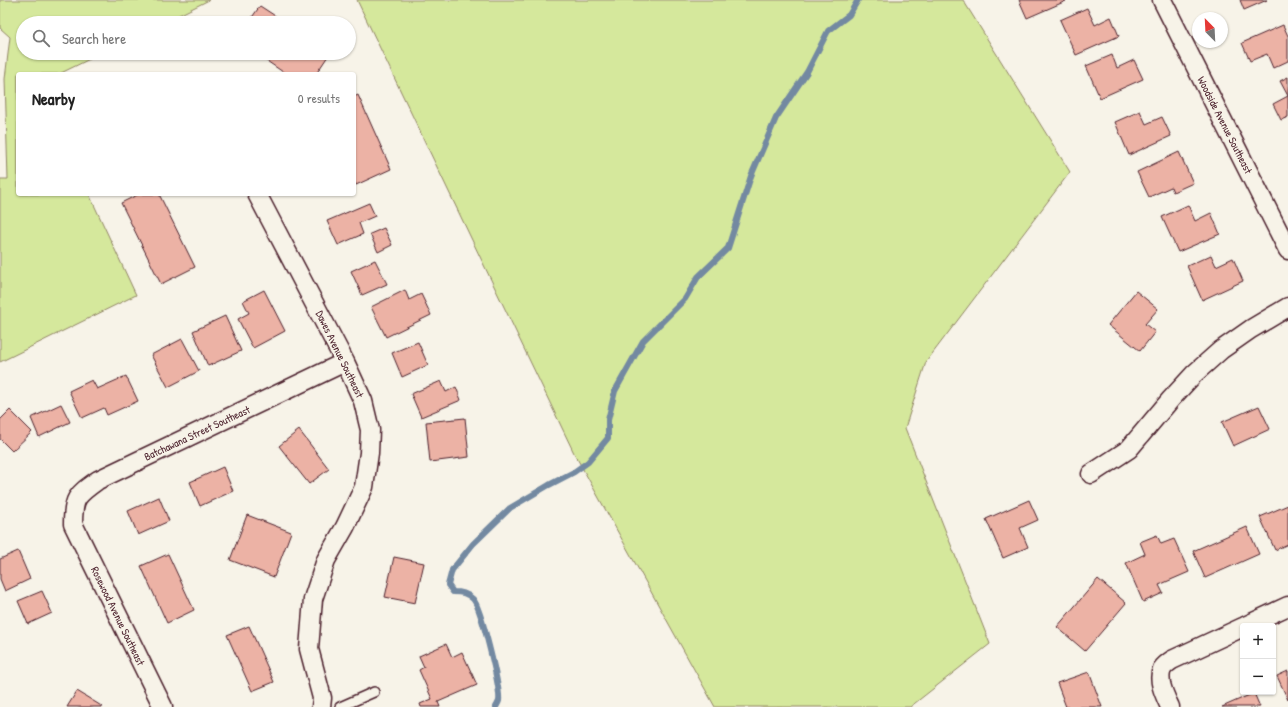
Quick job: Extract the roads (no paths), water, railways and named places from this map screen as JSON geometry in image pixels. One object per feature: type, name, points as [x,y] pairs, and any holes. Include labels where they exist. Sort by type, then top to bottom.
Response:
[{"type":"street","name":"Woodside Avenue Southeast","points":[[1162,0],[1288,250]]},
{"type":"street","name":"Dawes Avenue Southeast","points":[[258,196],[346,362],[363,401],[370,430],[369,453],[364,487],[345,527],[326,560],[313,599],[310,649],[322,698],[322,707]]},
{"type":"street","points":[[1091,474],[1129,449],[1175,394],[1194,374],[1221,350],[1251,329],[1288,307]]},
{"type":"street","name":"Batchawana Street Southeast","points":[[73,524],[73,510],[79,494],[98,480],[346,362]]},
{"type":"street","name":"Rosewood Avenue Southeast","points":[[73,524],[163,707]]},
{"type":"street","points":[[1251,623],[1288,606]]},
{"type":"street","points":[[1170,707],[1164,695],[1160,681],[1162,669],[1172,660],[1240,628]]},
{"type":"lane","points":[[340,707],[374,692]]},
{"type":"waterway","points":[[496,707],[499,701],[499,694],[490,649],[481,617],[473,599],[464,593],[453,592],[448,585],[452,570],[473,544],[510,508],[574,472],[588,462],[608,438],[608,420],[615,391],[643,341],[685,299],[698,277],[728,248],[751,176],[776,118],[807,72],[828,31],[849,15],[858,0]]}]
